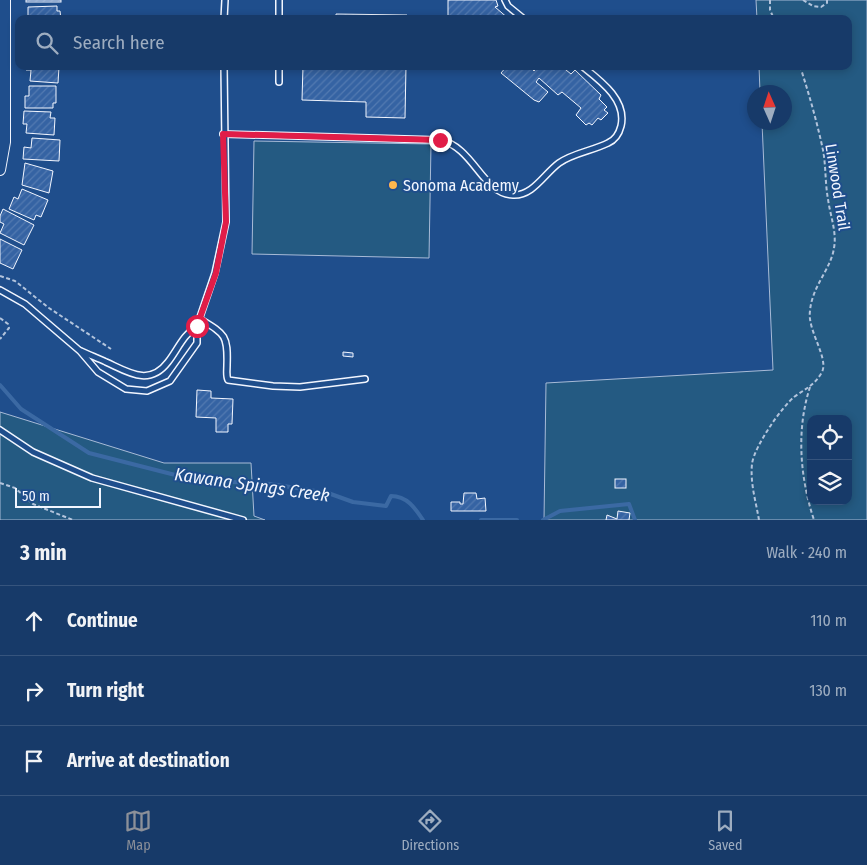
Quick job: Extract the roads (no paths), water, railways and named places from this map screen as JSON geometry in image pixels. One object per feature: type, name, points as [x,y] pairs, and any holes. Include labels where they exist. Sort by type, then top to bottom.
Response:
[{"type":"street","points":[[0,170],[4,142],[2,69],[5,0]]},
{"type":"lane","points":[[224,15],[225,0]]},
{"type":"lane","points":[[279,0],[279,15]]},
{"type":"lane","points":[[505,0],[508,6],[519,15]]},
{"type":"lane","points":[[0,290],[25,304],[80,351],[98,372],[126,389],[147,391],[170,381],[197,343],[197,326],[216,273],[226,222],[223,134],[224,70]]},
{"type":"lane","points":[[279,70],[279,82]]},
{"type":"lane","points":[[223,134],[440,140],[452,142],[465,152],[492,186],[502,193],[514,196],[527,192],[558,164],[572,156],[610,142],[619,134],[623,117],[616,99],[602,82],[587,70]]},
{"type":"lane","points":[[200,319],[221,332],[225,338],[228,345],[228,380],[273,386],[300,387],[365,379]]},
{"type":"lane","points":[[80,351],[131,375],[144,377],[155,374],[166,364],[187,333],[197,326]]},
{"type":"lane","points":[[0,430],[33,452],[92,478],[243,520]]},
{"type":"waterway","name":"Kawana Spings Creek","points":[[0,385],[21,409],[89,453],[195,480],[271,484],[328,493],[353,502],[386,506],[391,496],[402,498],[410,503],[423,520]]},
{"type":"waterway","name":"Kawana Spings Creek","points":[[543,520],[560,511],[629,504],[635,520]]},
{"type":"waterway","name":"Kawana Spings Creek","points":[[481,520],[517,520]]},
{"type":"place","name":"Sonoma Academy","points":[[393,185]]}]
